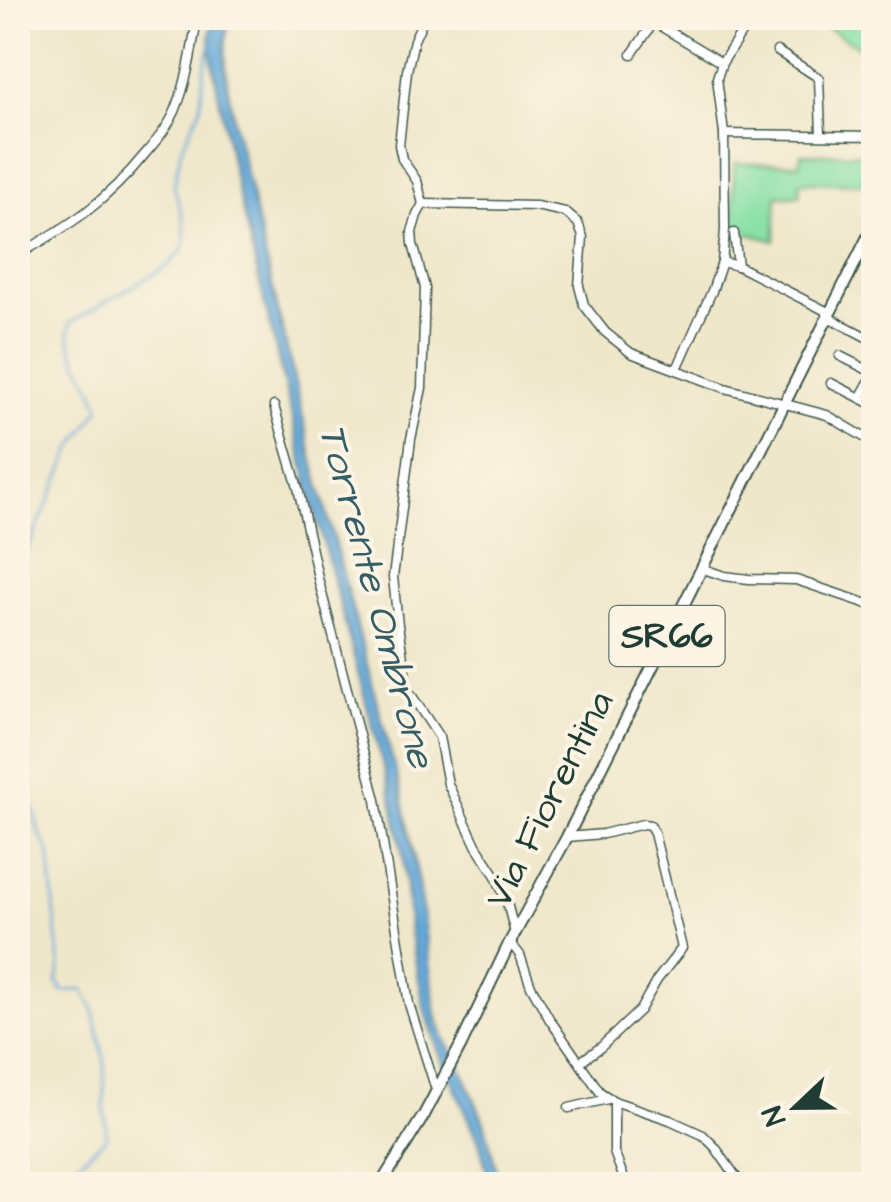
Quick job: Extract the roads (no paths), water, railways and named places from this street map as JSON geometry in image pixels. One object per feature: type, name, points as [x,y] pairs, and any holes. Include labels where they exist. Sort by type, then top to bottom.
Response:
[{"type":"main road","name":"Via Fiorentina","points":[[381,1184],[438,1090],[874,225]]},
{"type":"street","points":[[18,255],[82,218],[101,202],[165,130],[190,67],[197,18]]},
{"type":"street","points":[[424,18],[410,61],[399,145],[402,159],[418,181],[422,204],[412,232],[425,288],[422,388],[411,439],[394,577],[408,690],[438,738],[448,784],[476,845],[496,876],[531,986],[550,1020],[598,1089],[611,1100],[703,1135],[741,1184]]},
{"type":"street","points":[[677,369],[722,262],[724,134],[717,82],[722,63],[751,18]]},
{"type":"street","points":[[632,54],[650,20],[722,63]]},
{"type":"street","points":[[777,51],[819,78],[821,134]]},
{"type":"street","points":[[724,134],[874,136]]},
{"type":"street","points":[[422,204],[536,206],[565,212],[578,223],[583,238],[579,293],[588,313],[630,353],[725,388],[827,415],[874,443]]},
{"type":"street","points":[[734,233],[738,266]]},
{"type":"street","points":[[722,262],[738,266],[874,340]]},
{"type":"street","points":[[840,356],[874,373],[860,398]]},
{"type":"street","points":[[830,383],[874,405]]},
{"type":"street","points":[[274,406],[376,800],[416,1033],[438,1090]]},
{"type":"street","points":[[701,568],[749,580],[796,580],[874,606]]},
{"type":"street","points":[[574,823],[588,836]]},
{"type":"street","points":[[567,837],[650,825],[682,948],[640,1010],[602,1047],[580,1062]]},
{"type":"street","points":[[569,1108],[611,1100]]},
{"type":"street","points":[[611,1100],[614,1152],[626,1184]]},
{"type":"water","points":[[213,18],[229,18],[226,60],[233,117],[314,465],[402,796],[436,1015],[484,1122],[500,1184],[490,1184],[479,1141],[439,1052],[424,1006],[391,795],[314,508],[233,171],[211,54]]},
{"type":"waterway","points":[[18,571],[73,447],[100,408],[71,346],[70,323],[169,265],[182,250],[184,221],[174,187],[181,149],[200,110],[210,45]]},
{"type":"waterway","points":[[18,768],[39,833],[49,851],[60,968],[57,983],[63,991],[83,990],[93,1008],[105,1063],[107,1137],[72,1168],[37,1184]]},
{"type":"water label","name":"Torrente Ombrone","points":[[376,596]]}]
